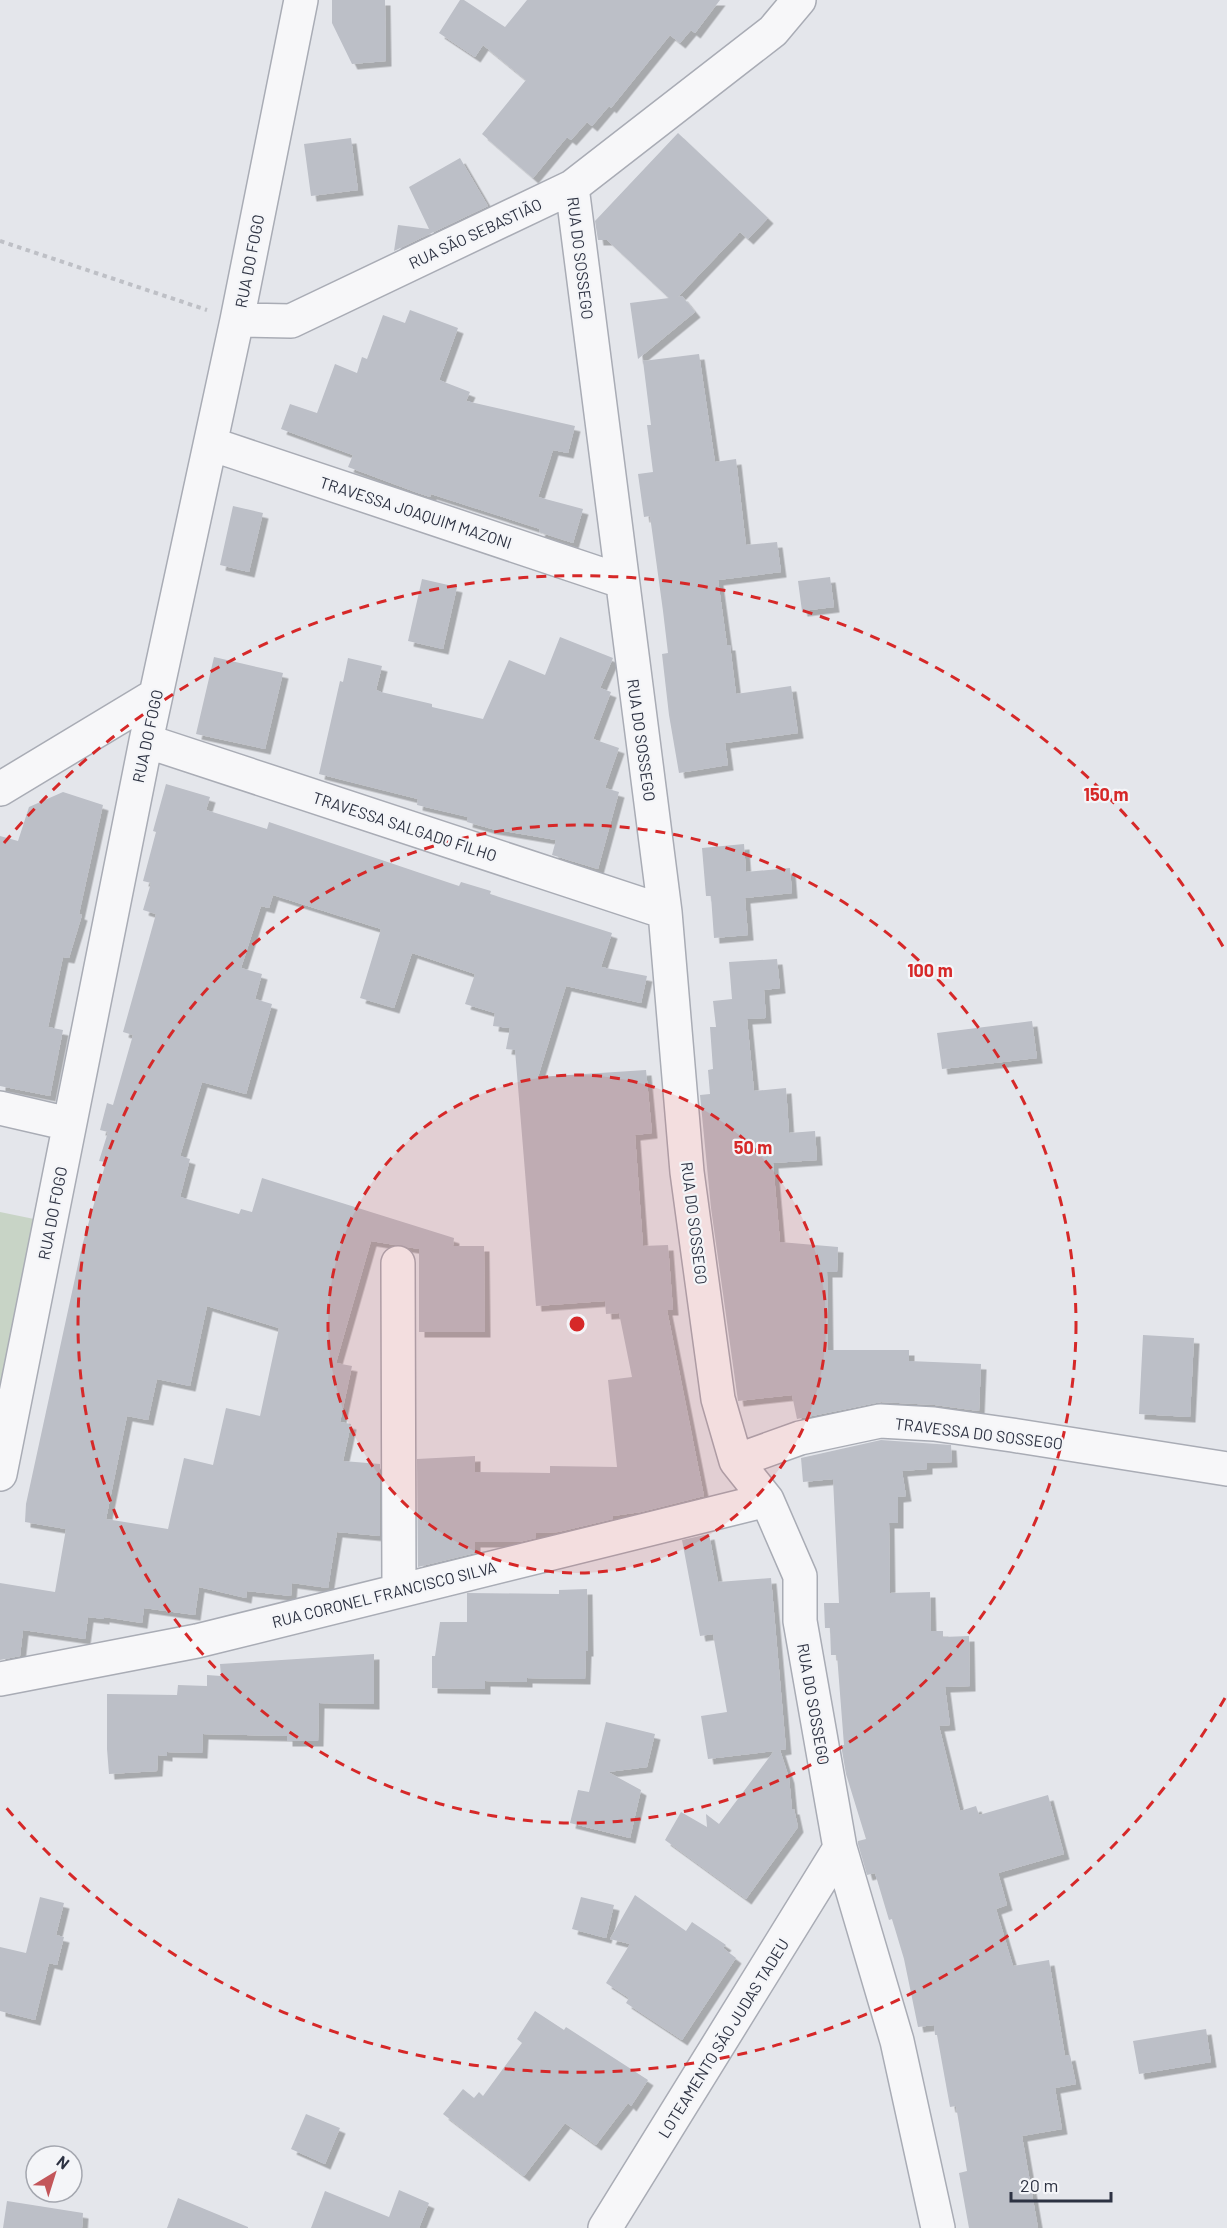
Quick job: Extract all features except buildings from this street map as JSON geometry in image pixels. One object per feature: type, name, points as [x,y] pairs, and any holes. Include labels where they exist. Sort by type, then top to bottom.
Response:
[{"type":"street","name":"RUA DO FOGO","points":[[0,1474],[146,741],[237,320],[301,0]]},
{"type":"street","name":"RUA SÃO SEBASTIÃO","points":[[237,320],[291,321],[572,187],[773,31],[799,0]]},
{"type":"street","name":"RUA DO SOSSEGO","points":[[572,187],[665,912],[687,1172],[718,1400],[736,1461],[767,1500],[800,1576],[800,1621],[840,1848],[897,2041],[938,2228]]},
{"type":"street","name":"TRAVESSA JOAQUIM MAZONI","points":[[211,444],[621,581]]},
{"type":"street","points":[[0,789],[156,695]]},
{"type":"street","name":"TRAVESSA SALGADO FILHO","points":[[146,741],[665,912]]},
{"type":"street","points":[[0,1108],[69,1124]]},
{"type":"street","points":[[398,1263],[399,1589]]},
{"type":"street","name":"TRAVESSA DO SOSSEGO","points":[[736,1461],[800,1437],[880,1421],[933,1424],[1227,1469]]},
{"type":"street","name":"RUA CORONEL FRANCISCO SILVA","points":[[0,1679],[197,1641],[399,1589],[767,1500]]},
{"type":"street","name":"LOTEAMENTO SÃO JUDAS TADEU","points":[[605,2228],[840,1848]]},
{"type":"path","points":[[0,241],[237,320]]},
{"type":"green space","points":[[0,1212],[34,1219],[0,1402]]}]
